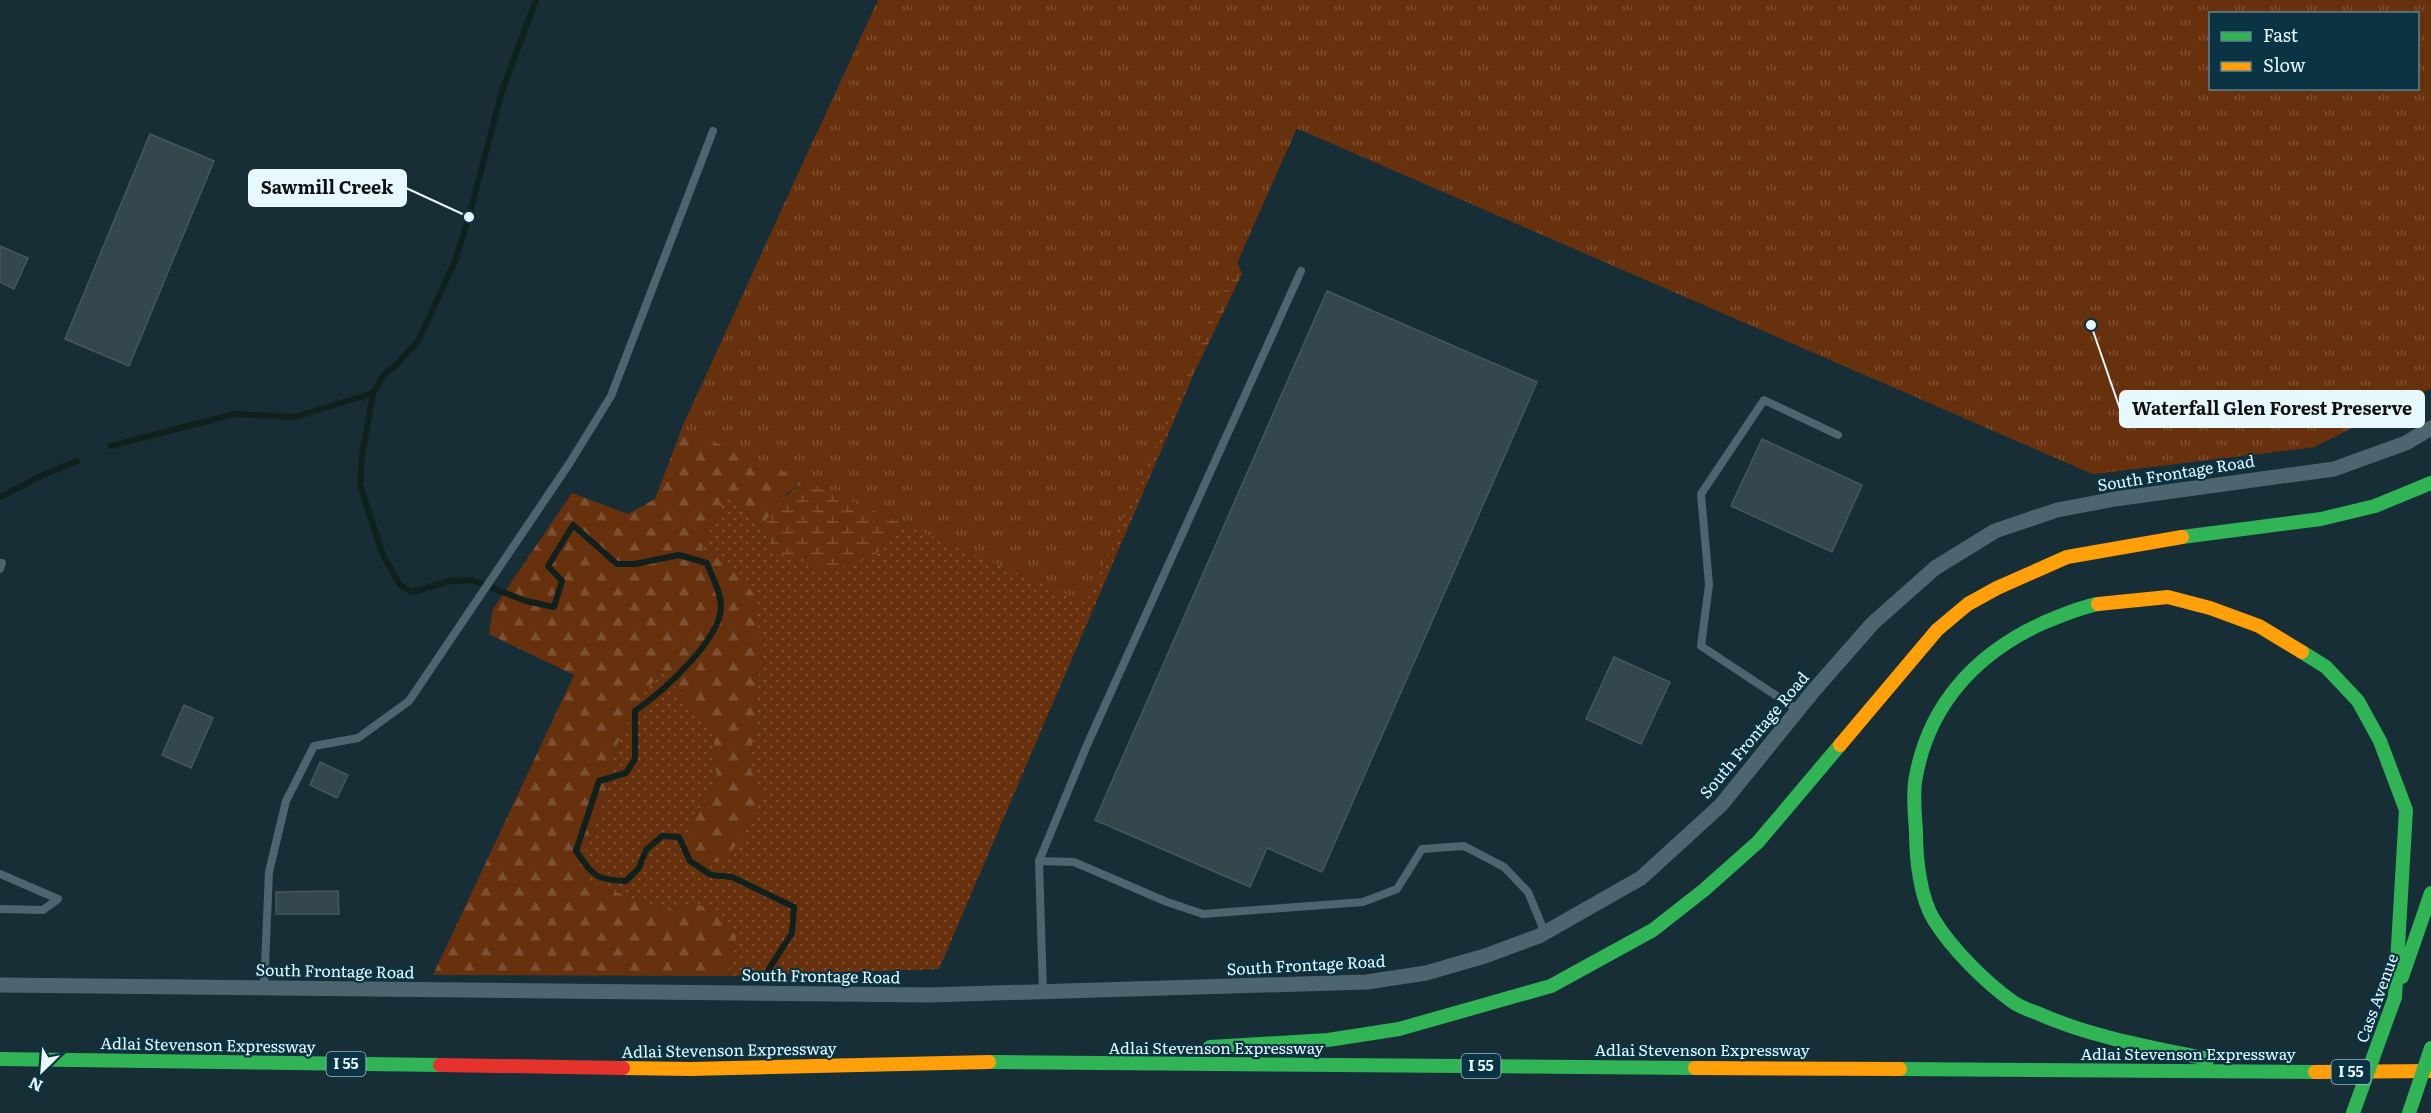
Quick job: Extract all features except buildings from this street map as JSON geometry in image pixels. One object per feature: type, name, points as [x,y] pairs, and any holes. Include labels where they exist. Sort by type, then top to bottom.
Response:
[{"type":"main road","points":[[1198,1047],[1328,1040],[1399,1029],[1551,986],[1653,930],[1758,843],[1937,630],[1968,604],[1997,588],[2067,557],[2156,540],[2321,519],[2375,506],[2431,483]]},
{"type":"main road","points":[[2272,1072],[2100,1036],[2014,1003],[1976,970],[1933,919],[1922,886],[1916,854],[1915,818],[1915,783],[1928,736],[1953,690],[1981,660],[2015,636],[2057,617],[2095,604],[2168,597],[2210,608],[2259,626],[2326,667],[2358,701],[2380,741],[2406,810],[2395,998]]},
{"type":"main road","name":"Cass Avenue","points":[[2353,1113],[2431,893]]},
{"type":"main road","points":[[2409,1113],[2431,1048]]},
{"type":"main road","points":[[940,1062],[1163,1049]]},
{"type":"main road","name":"Adlai Stevenson Expressway","points":[[0,1059],[691,1069],[940,1062],[2272,1072],[2431,1071]]},
{"type":"street","name":"South Frontage Road","points":[[0,985],[929,995],[1367,982],[1426,973],[1485,956],[1545,933],[1641,878],[1721,805],[1873,623],[1935,568],[1995,531],[2057,510],[2334,469],[2406,443],[2431,428]]},
{"type":"lane","points":[[264,988],[269,872],[286,801],[314,746],[358,738],[409,701],[569,464],[610,396],[713,131]]},
{"type":"lane","points":[[1043,993],[1040,861],[1087,745],[1301,271]]},
{"type":"lane","points":[[1798,710],[1701,646],[1709,585],[1701,494],[1764,400],[1838,435]]},
{"type":"lane","points":[[0,563],[2,563],[0,569]]},
{"type":"lane","points":[[1040,861],[1074,862],[1167,902],[1203,914],[1363,903],[1397,889],[1422,849],[1464,846],[1504,867],[1528,892],[1545,933]]},
{"type":"lane","points":[[0,874],[58,899],[43,910],[0,909]]},
{"type":"green space","points":[[878,0],[2431,0],[2431,388],[2314,447],[2093,474],[1297,128],[1086,603],[682,428]]},
{"type":"green space","points":[[2431,0],[2431,388],[2314,447],[2093,474],[1296,128],[1237,262],[1014,387],[798,486],[787,493],[762,526],[726,496],[702,549],[736,569],[755,596],[761,649],[750,766],[760,797],[745,834],[725,859],[705,865],[686,848],[691,824],[717,781],[713,730],[662,672],[637,700],[616,747],[606,794],[581,860],[591,883],[667,911],[695,904],[718,911],[736,936],[728,976],[433,975],[574,675],[489,634],[493,609],[572,493],[628,514],[655,499],[682,428],[817,132],[2173,120],[2403,90],[2419,90],[2419,13]]},
{"type":"green space","points":[[1230,244],[1242,274],[1196,369],[1171,405],[920,500],[893,530],[875,556],[830,572],[783,555],[774,549],[762,526],[778,504],[793,490]]},
{"type":"green space","points":[[1196,369],[939,969],[728,976],[734,955],[695,904],[667,911],[591,883],[581,860],[606,794],[616,747],[637,700],[662,671],[713,730],[717,781],[691,824],[760,798],[750,766],[761,649],[736,569],[702,549],[726,495],[762,526],[774,549],[874,556],[893,530],[920,500],[1171,405]]},
{"type":"waterway","points":[[536,0],[502,91],[455,261],[418,341],[394,367],[384,374],[373,393],[362,455],[360,485],[383,555],[400,585],[412,592],[450,581],[472,580],[526,601],[554,607],[562,581],[548,566],[573,525],[617,564],[635,564],[679,555],[707,563],[721,601],[718,620],[711,635],[687,665],[635,711],[635,759],[626,773],[599,781],[576,851],[596,875],[601,878],[626,881],[639,868],[646,850],[662,836],[679,837],[690,861],[711,875],[732,877],[794,907],[792,933],[767,972]]},
{"type":"waterway","points":[[111,446],[234,414],[295,417],[373,393]]},
{"type":"waterway","points":[[0,497],[77,461]]},
{"type":"traffic: fast","points":[[2182,537],[2321,519],[2375,506],[2431,483]]},
{"type":"traffic: fast","points":[[2098,604],[2077,609],[2043,623],[1996,650],[1958,686],[1943,706],[1930,729],[1915,782],[1917,854],[1922,889],[1929,911],[1950,942],[1980,975],[2016,1004],[2078,1029],[2143,1046],[2208,1059]]},
{"type":"traffic: fast","points":[[2302,652],[2326,667],[2358,701],[2380,741],[2406,810],[2395,997]]},
{"type":"traffic: fast","points":[[1210,1047],[1328,1040],[1399,1029],[1551,986],[1653,930],[1704,890],[1758,842],[1840,745]]},
{"type":"traffic: fast","points":[[2402,977],[2431,893]]},
{"type":"traffic: fast","points":[[2353,1113],[2395,997]]},
{"type":"traffic: fast","points":[[2409,1113],[2431,1048]]},
{"type":"traffic: fast","points":[[0,1059],[440,1065]]},
{"type":"traffic: fast","points":[[989,1062],[1695,1068]]},
{"type":"traffic: fast","points":[[1900,1069],[2315,1072]]},
{"type":"traffic: slow","points":[[1840,745],[1937,630],[1968,604],[1997,588],[2067,557],[2182,537]]},
{"type":"traffic: slow","points":[[2098,604],[2168,597],[2210,608],[2259,626],[2302,652]]},
{"type":"traffic: slow","points":[[623,1068],[691,1069],[989,1062]]},
{"type":"traffic: slow","points":[[1695,1068],[1900,1069]]},
{"type":"traffic: slow","points":[[2315,1072],[2431,1071]]},
{"type":"traffic: jam","points":[[440,1065],[623,1068]]},
{"type":"place","name":"Sawmill Creek","points":[[469,217]]},
{"type":"place","name":"Waterfall Glen Forest Preserve","points":[[2091,325]]}]
